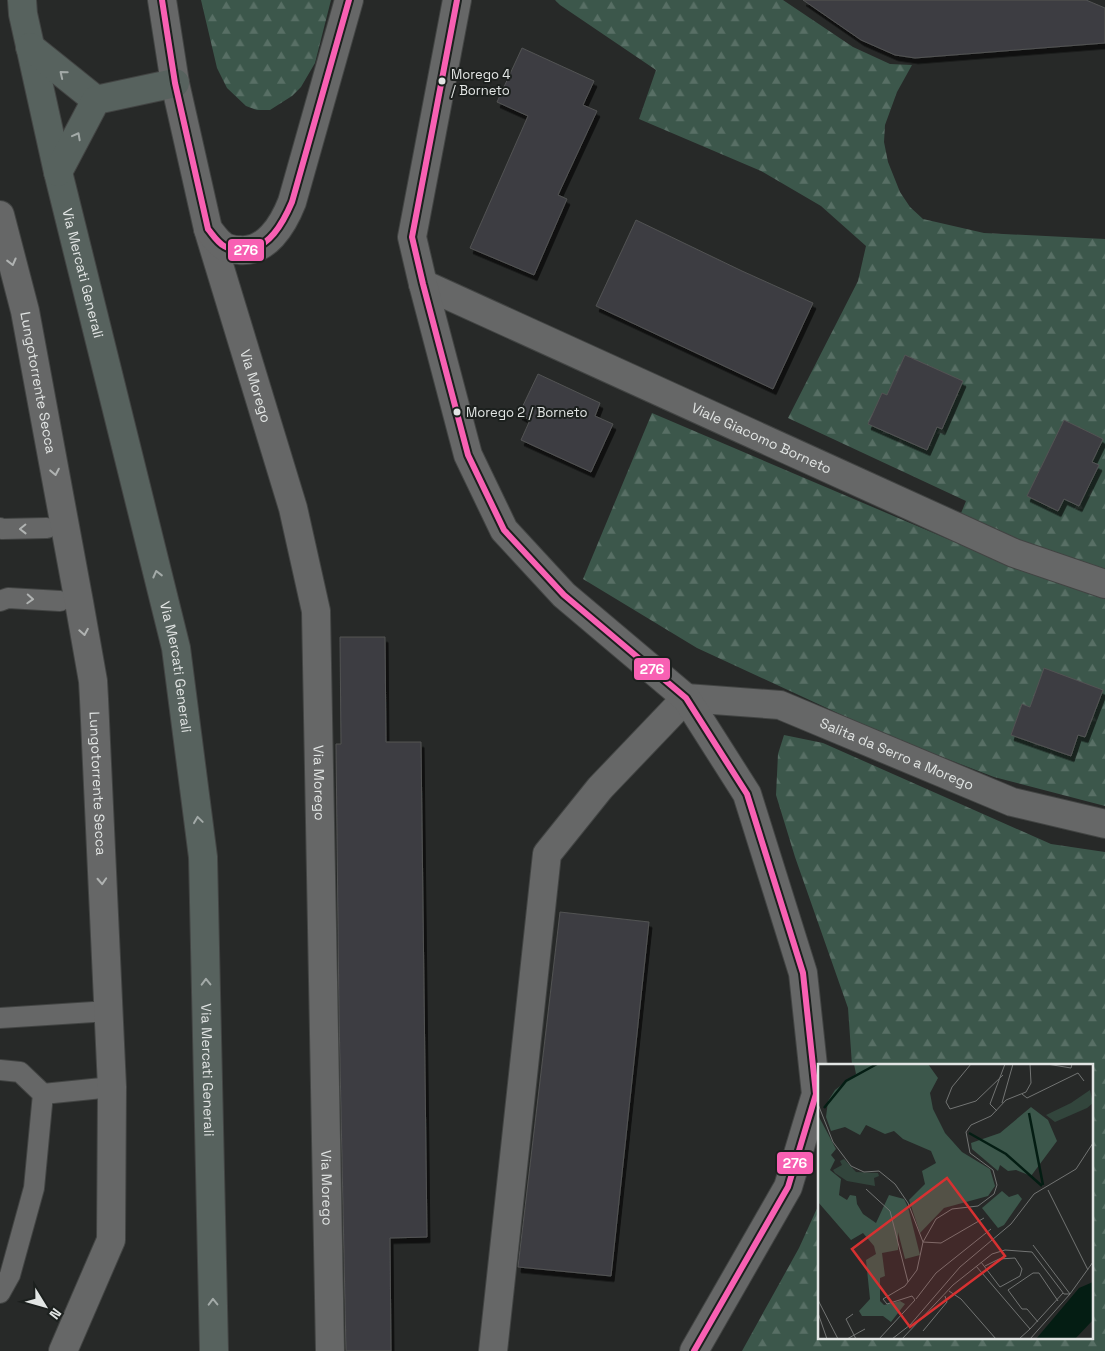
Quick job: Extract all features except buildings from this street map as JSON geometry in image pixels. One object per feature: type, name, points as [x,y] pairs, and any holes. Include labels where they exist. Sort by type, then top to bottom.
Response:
[{"type":"main road","name":"Via Mercati Generali","points":[[22,7],[58,172],[176,648],[203,857],[214,1351]]},
{"type":"main road","points":[[30,47],[96,100]]},
{"type":"main road","points":[[96,100],[175,83]]},
{"type":"main road","points":[[58,172],[96,100]]},
{"type":"street","name":"Via Morego","points":[[162,0],[175,83],[208,229],[293,508],[316,611],[330,1351]]},
{"type":"street","points":[[208,229],[221,245],[233,250],[248,251],[261,245],[273,235],[285,219],[292,202],[349,0]]},
{"type":"street","points":[[456,0],[412,237],[468,455],[504,530],[564,595],[686,698],[747,794],[803,973],[816,1094],[788,1187],[694,1351]]},
{"type":"street","name":"Lungotorrente Secca","points":[[0,215],[25,311],[93,681],[112,1087],[111,1240],[63,1351]]},
{"type":"street","name":"Viale Giacomo Borneto","points":[[423,284],[1014,553],[1105,584]]},
{"type":"street","points":[[493,1351],[547,854],[600,788],[686,698]]},
{"type":"street","name":"Salita da Serro a Morego","points":[[686,698],[780,705],[1012,802],[1105,824]]},
{"type":"lane","points":[[0,528],[47,528]]},
{"type":"lane","points":[[0,601],[8,598],[60,601]]},
{"type":"lane","points":[[0,1018],[109,1012]]},
{"type":"lane","points":[[0,1070],[20,1072],[43,1094],[112,1087]]},
{"type":"lane","points":[[0,1293],[10,1275],[34,1188],[43,1094]]},
{"type":"green space","points":[[201,0],[331,0],[315,63],[301,87],[292,96],[270,110],[257,110],[246,106],[227,88],[217,68]]},
{"type":"green space","points":[[555,0],[783,0],[853,47],[890,64],[912,65],[897,92],[885,125],[884,142],[888,162],[900,192],[910,207],[923,219],[984,233],[1105,239],[1105,806],[994,777],[885,735],[697,648],[583,579],[652,413],[950,540],[966,501],[788,418],[858,281],[866,246],[821,206],[761,171],[639,119],[656,70]]},
{"type":"green space","points":[[784,735],[823,743],[1051,844],[1105,852],[1105,1351],[742,1351],[799,1248],[818,1206],[818,1338],[1092,1338],[1092,1064],[852,1064],[848,1008],[795,857],[776,795],[778,754]]},
{"type":"transit line","name":"276","points":[[162,0],[175,83],[208,229],[224,246],[236,250],[253,249],[268,240],[279,226],[292,202],[349,0]]},
{"type":"transit line","name":"276","points":[[457,0],[412,237],[468,455],[504,530],[564,595],[686,698],[747,794],[803,973],[816,1094],[788,1187],[694,1351]]},
{"type":"place","name":"Morego 4 / Borneto","points":[[442,81]]},
{"type":"place","name":"Morego 2 / Borneto","points":[[457,412]]}]
